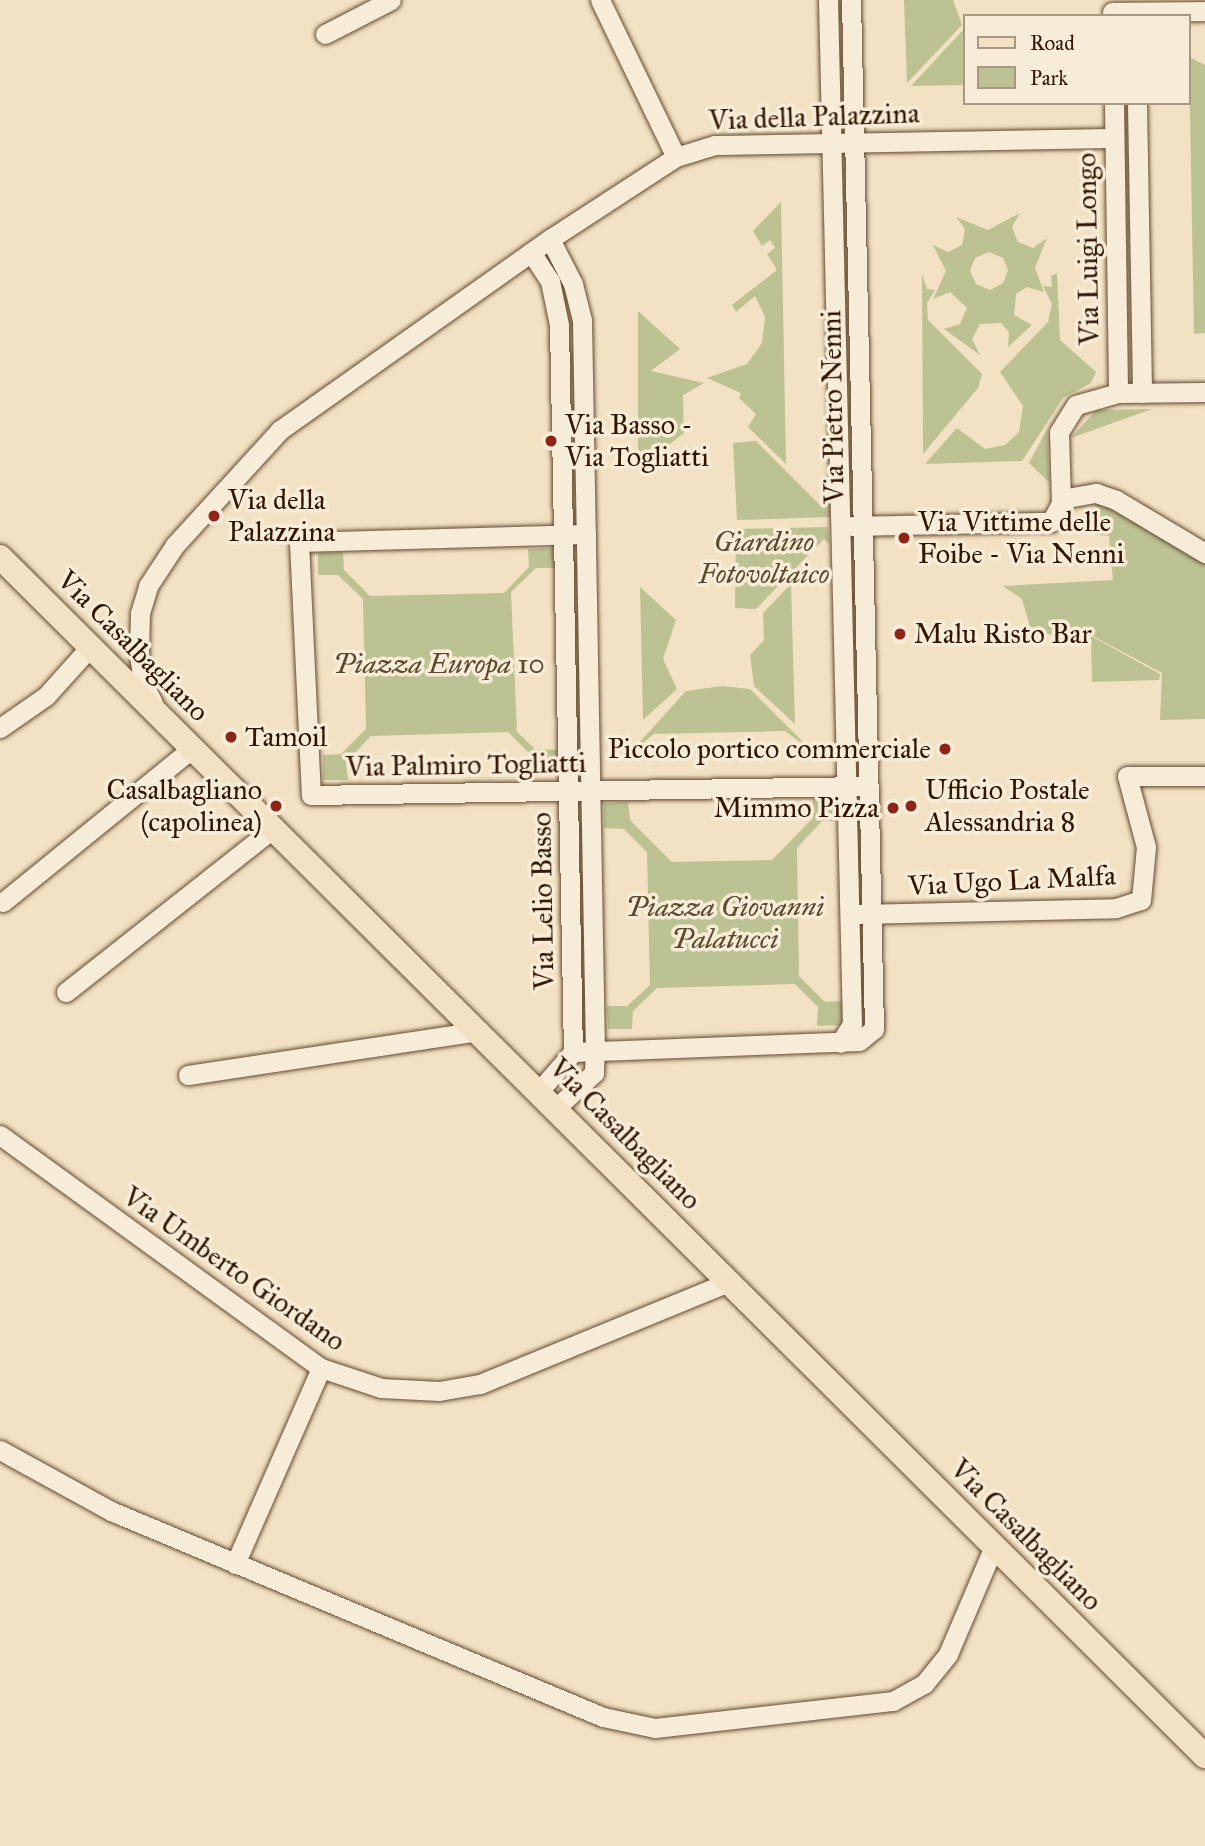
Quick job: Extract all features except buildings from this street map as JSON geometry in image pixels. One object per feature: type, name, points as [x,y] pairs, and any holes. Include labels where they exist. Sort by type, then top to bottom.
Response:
[{"type":"main road","name":"Via Casalbagliano","points":[[0,556],[480,1031],[1205,1756]]},
{"type":"street","points":[[325,34],[391,0]]},
{"type":"street","points":[[600,0],[676,157]]},
{"type":"street","name":"Via Pietro Nenni","points":[[828,0],[843,527],[852,1024],[840,1043]]},
{"type":"street","name":"Via Pietro Nenni","points":[[840,1043],[859,1041],[874,1029],[857,142],[851,0]]},
{"type":"street","points":[[1111,9],[1205,10]]},
{"type":"street","name":"Via Luigi Longo","points":[[1114,105],[1118,393]]},
{"type":"street","name":"Via Luigi Longo","points":[[1137,105],[1142,393]]},
{"type":"street","name":"Via della Palazzina","points":[[162,716],[143,683],[139,654],[142,604],[160,566],[280,430],[531,252],[676,157],[715,145],[1114,138]]},
{"type":"street","points":[[547,1099],[594,1073],[595,1051],[581,311],[550,239]]},
{"type":"street","name":"Via Lelio Basso","points":[[531,252],[550,281],[558,307],[573,1052]]},
{"type":"street","points":[[843,527],[1043,525],[1057,517],[1061,499],[1062,422],[1085,400],[1118,393],[1205,392]]},
{"type":"street","points":[[1061,499],[1096,493],[1116,500],[1205,553]]},
{"type":"street","name":"Via Palmiro Togliatti","points":[[586,534],[299,542],[311,795],[869,786]]},
{"type":"street","points":[[0,728],[46,696],[91,646]]},
{"type":"street","points":[[113,668],[126,668],[139,654]]},
{"type":"street","points":[[3,902],[194,747]]},
{"type":"street","name":"Via Ugo La Malfa","points":[[850,914],[1116,908],[1141,900],[1146,846],[1127,776],[1205,775]]},
{"type":"street","points":[[66,992],[275,827]]},
{"type":"street","points":[[188,1075],[480,1031]]},
{"type":"street","points":[[547,1099],[573,1052],[840,1043]]},
{"type":"street","name":"Via Umberto Giordano","points":[[0,1135],[321,1367],[398,1391],[480,1384],[731,1281]]},
{"type":"street","points":[[235,1564],[321,1367]]},
{"type":"street","points":[[0,1450],[111,1511],[235,1564],[603,1717],[655,1728],[892,1701],[924,1684],[948,1654],[994,1546]]},
{"type":"green space","points":[[904,0],[953,0],[962,25],[907,83]]},
{"type":"green space","points":[[964,29],[964,85],[911,86]]},
{"type":"green space","points":[[1191,58],[1205,65],[1205,333],[1194,334]]},
{"type":"green space","name":"Giardino Fotovoltaico","points":[[781,202],[786,464],[748,427],[756,414],[739,398],[741,393],[707,378],[747,364],[762,343],[765,317],[755,296],[736,312],[732,305],[777,270],[767,254],[775,248],[770,240],[762,246],[753,231]]},
{"type":"green space","points":[[1020,213],[1012,227],[1018,242],[1033,248],[1047,238],[1035,268],[1044,292],[1027,287],[1016,294],[1014,315],[1032,325],[1008,347],[1009,332],[1001,323],[980,324],[972,339],[980,355],[944,329],[960,324],[967,308],[950,292],[933,299],[946,271],[933,245],[948,252],[962,245],[965,229],[956,217],[988,230]],"holes":[[[989,252],[1003,258],[1008,270],[1003,283],[990,290],[976,284],[970,271],[975,258]]]},
{"type":"green space","points":[[1057,273],[1060,340],[1096,372],[1091,383],[1063,398],[1022,461],[925,464],[957,428],[985,449],[1005,445],[1019,432],[1023,406],[1000,372],[1048,322],[1052,304],[1043,286],[1052,287],[1051,276]]},
{"type":"green space","points":[[922,274],[927,289],[935,290],[927,303],[928,320],[982,374],[978,388],[923,454]]},
{"type":"green space","name":"Giardino Fotovoltaico","points":[[638,311],[680,349],[651,371],[704,383],[683,395],[684,433],[638,469]]},
{"type":"green space","points":[[1152,409],[1071,438],[1096,410]]},
{"type":"green space","points":[[1047,429],[1049,482],[1029,463]]},
{"type":"green space","name":"Giardino Fotovoltaico","points":[[756,441],[822,507],[830,500],[830,517],[737,520],[733,443]]},
{"type":"green space","points":[[1094,497],[1205,554],[1205,719],[1160,720],[1162,673],[1091,635],[1032,634],[1022,599],[1003,586],[1113,580],[1109,536],[1084,533],[1098,519]]},
{"type":"green space","name":"Giardino Fotovoltaico","points":[[828,527],[829,544],[824,539],[756,609],[735,608],[736,529]]},
{"type":"green space","name":"Piazza Europa 10","points":[[553,548],[555,568],[536,568],[511,592],[517,732],[535,749],[557,750],[558,775],[530,776],[530,754],[508,732],[371,736],[346,762],[348,780],[323,780],[323,755],[341,754],[366,729],[363,599],[338,575],[318,575],[318,553],[343,552],[344,570],[370,596],[504,593],[529,567],[528,549]]},
{"type":"green space","name":"Giardino Fotovoltaico","points":[[791,584],[795,724],[754,686],[750,655],[764,640],[763,613]]},
{"type":"green space","name":"Giardino Fotovoltaico","points":[[640,587],[676,620],[663,659],[677,689],[643,720]]},
{"type":"green space","points":[[1091,636],[1160,674],[1159,680],[1092,682]]},
{"type":"green space","points":[[722,686],[750,689],[813,752],[785,731],[654,734],[628,755],[686,691]]},
{"type":"green space","name":"Piazza Giovanni Palatucci","points":[[813,799],[839,799],[839,821],[822,821],[797,848],[799,976],[825,1002],[842,1001],[843,1025],[817,1026],[818,1007],[795,984],[657,988],[633,1011],[632,1029],[608,1029],[607,1006],[627,1006],[650,985],[647,852],[624,829],[604,828],[604,803],[628,802],[630,820],[672,862],[772,860],[813,818]]},
{"type":"place","name":"Via Basso - Via Togliatti","points":[[551,441]]},
{"type":"place","name":"Via della Palazzina","points":[[214,516]]},
{"type":"place","name":"Via Vittime delle Foibe - Via Nenni","points":[[904,538]]},
{"type":"place","name":"Malu Risto Bar","points":[[900,634]]},
{"type":"place","name":"Tamoil","points":[[231,737]]},
{"type":"place","name":"Piccolo portico commerciale","points":[[945,749]]},
{"type":"place","name":"Casalbagliano (capolinea)","points":[[276,806]]},
{"type":"place","name":"Ufficio Postale Alessandria 8","points":[[911,806]]},
{"type":"place","name":"Mimmo Pizza","points":[[893,808]]}]
